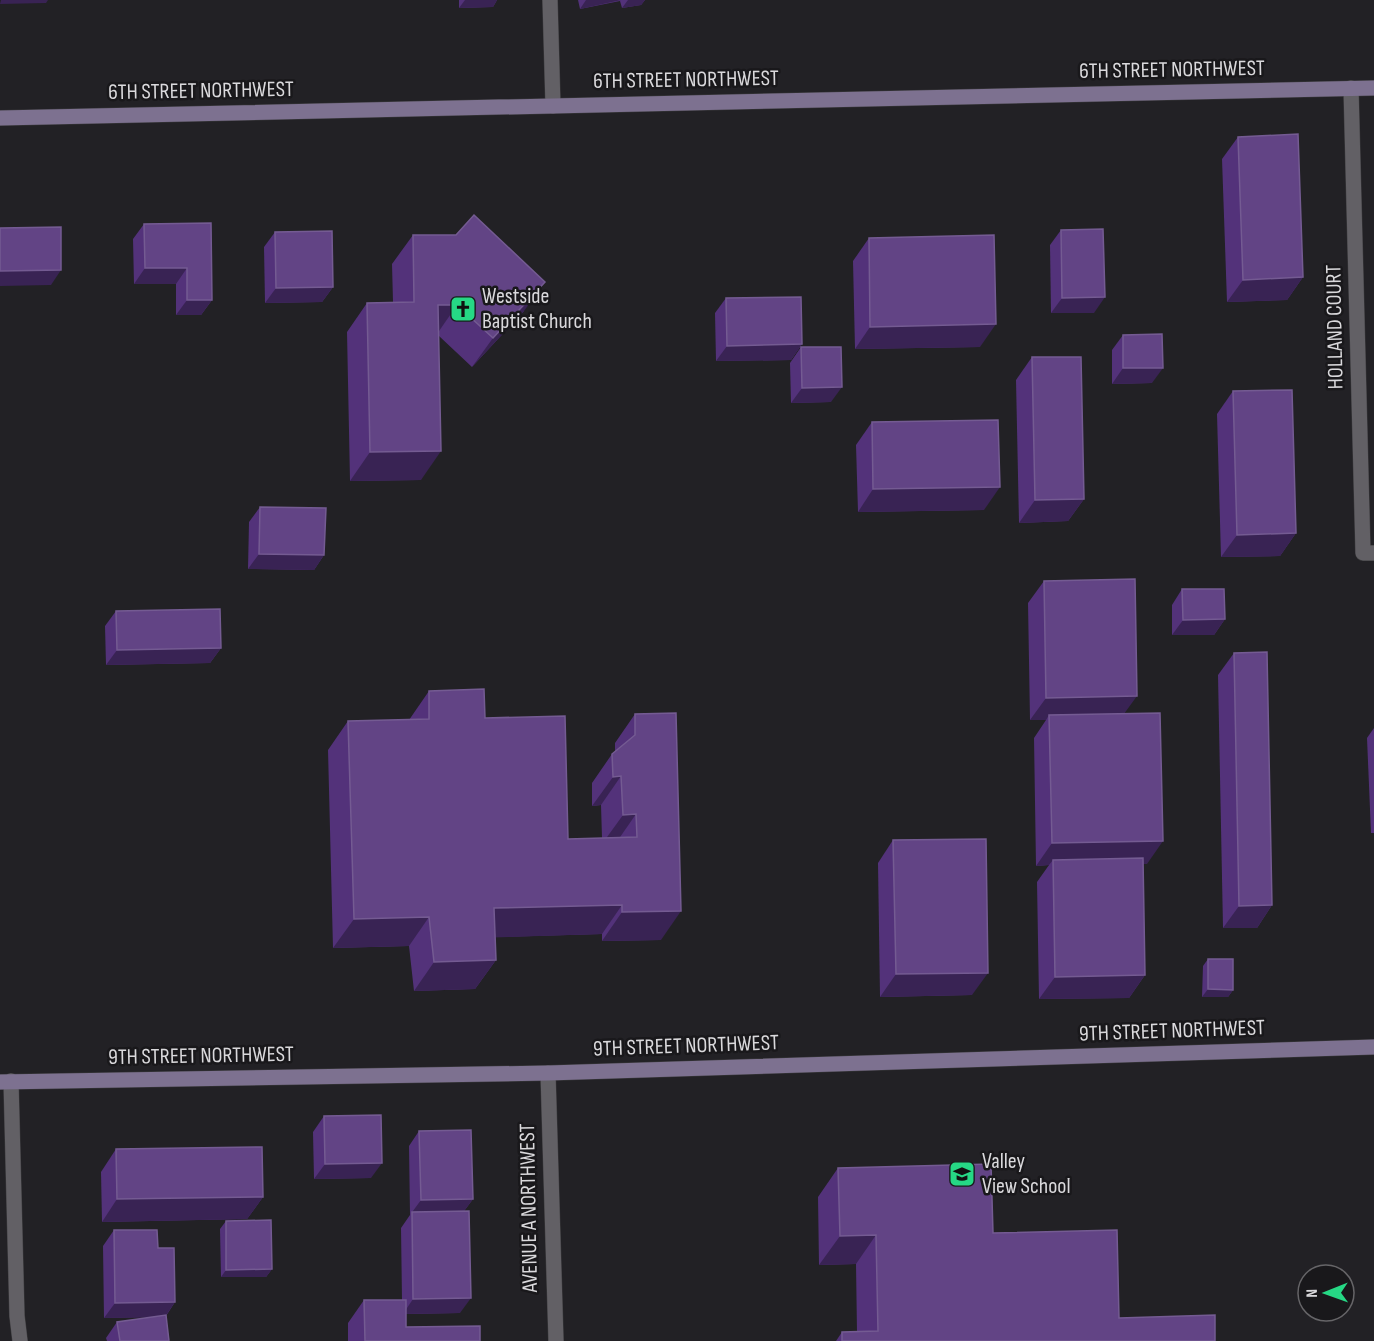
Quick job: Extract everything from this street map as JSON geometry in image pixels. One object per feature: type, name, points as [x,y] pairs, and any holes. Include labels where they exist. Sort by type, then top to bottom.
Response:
[{"type":"street","points":[[550,0],[553,106]]},
{"type":"street","name":"HOLLAND COURT","points":[[1351,88],[1363,553],[1374,553]]},
{"type":"street","name":"6TH STREET NORTHWEST","points":[[0,118],[1374,88]]},
{"type":"street","name":"9TH STREET NORTHWEST","points":[[6,1081],[548,1073],[1374,1047]]},
{"type":"street","name":"AVENUE A NORTHWEST","points":[[548,1073],[556,1341]]},
{"type":"street","points":[[6,1081],[16,1316],[20,1341]]},
{"type":"building","points":[[1298,134],[1303,277],[1243,280],[1238,137]]},
{"type":"building","points":[[474,215],[545,282],[493,338],[457,305],[438,305],[441,451],[370,452],[367,303],[414,302],[413,235],[456,235]]},
{"type":"building","points":[[211,223],[212,300],[187,300],[187,268],[145,268],[144,224]]},
{"type":"building","points":[[61,227],[61,270],[0,271],[0,228]]},
{"type":"building","points":[[1103,229],[1105,297],[1062,298],[1061,230]]},
{"type":"building","points":[[332,231],[333,287],[276,288],[275,232]]},
{"type":"building","points":[[994,235],[996,324],[870,327],[869,238]]},
{"type":"building","points":[[801,297],[802,344],[727,346],[726,298]]},
{"type":"building","points":[[1162,334],[1163,368],[1123,368],[1123,335]]},
{"type":"building","points":[[801,347],[841,347],[842,387],[802,388]]},
{"type":"building","points":[[1032,357],[1081,357],[1084,499],[1035,500]]},
{"type":"building","points":[[1292,390],[1296,533],[1237,535],[1233,391]]},
{"type":"building","points":[[998,420],[1000,487],[873,489],[872,422]]},
{"type":"building","points":[[260,507],[326,508],[324,555],[259,554]]},
{"type":"building","points":[[1135,579],[1137,696],[1046,698],[1044,581]]},
{"type":"building","points":[[1182,589],[1224,589],[1225,619],[1183,620]]},
{"type":"building","points":[[220,609],[221,648],[117,650],[116,611]]},
{"type":"building","points":[[1267,652],[1272,905],[1239,906],[1234,653]]},
{"type":"building","points":[[484,689],[485,718],[565,716],[568,839],[637,837],[636,814],[623,815],[621,776],[613,777],[612,754],[635,735],[635,714],[676,713],[681,911],[622,912],[622,905],[494,908],[496,960],[434,962],[429,917],[354,919],[348,721],[429,719],[429,691]]},
{"type":"building","points":[[1160,713],[1163,841],[1052,843],[1049,715]]},
{"type":"building","points":[[986,839],[988,973],[896,974],[893,840]]},
{"type":"building","points":[[1143,858],[1145,975],[1055,977],[1053,860]]},
{"type":"building","points":[[1208,959],[1233,959],[1233,990],[1208,989]]},
{"type":"building","points":[[381,1115],[382,1163],[325,1164],[324,1116]]},
{"type":"building","points":[[471,1130],[473,1199],[421,1200],[419,1131]]},
{"type":"building","points":[[262,1147],[263,1197],[117,1199],[116,1149]]},
{"type":"building","points":[[991,1164],[993,1233],[1117,1230],[1119,1318],[1215,1315],[1215,1341],[842,1341],[842,1332],[878,1331],[876,1235],[840,1236],[838,1168]]},
{"type":"building","points":[[469,1211],[471,1298],[413,1299],[412,1212]]},
{"type":"building","points":[[271,1220],[272,1269],[226,1270],[226,1221]]},
{"type":"building","points":[[114,1230],[157,1230],[158,1248],[174,1248],[175,1302],[115,1303]]},
{"type":"building","points":[[364,1300],[406,1300],[406,1327],[480,1326],[480,1341],[365,1341]]},
{"type":"building","points":[[166,1315],[169,1341],[120,1341],[117,1322]]},
{"type":"place","name":"Westside Baptist Church","points":[[463,309]]},
{"type":"place","name":"Valley View School","points":[[962,1174]]}]
